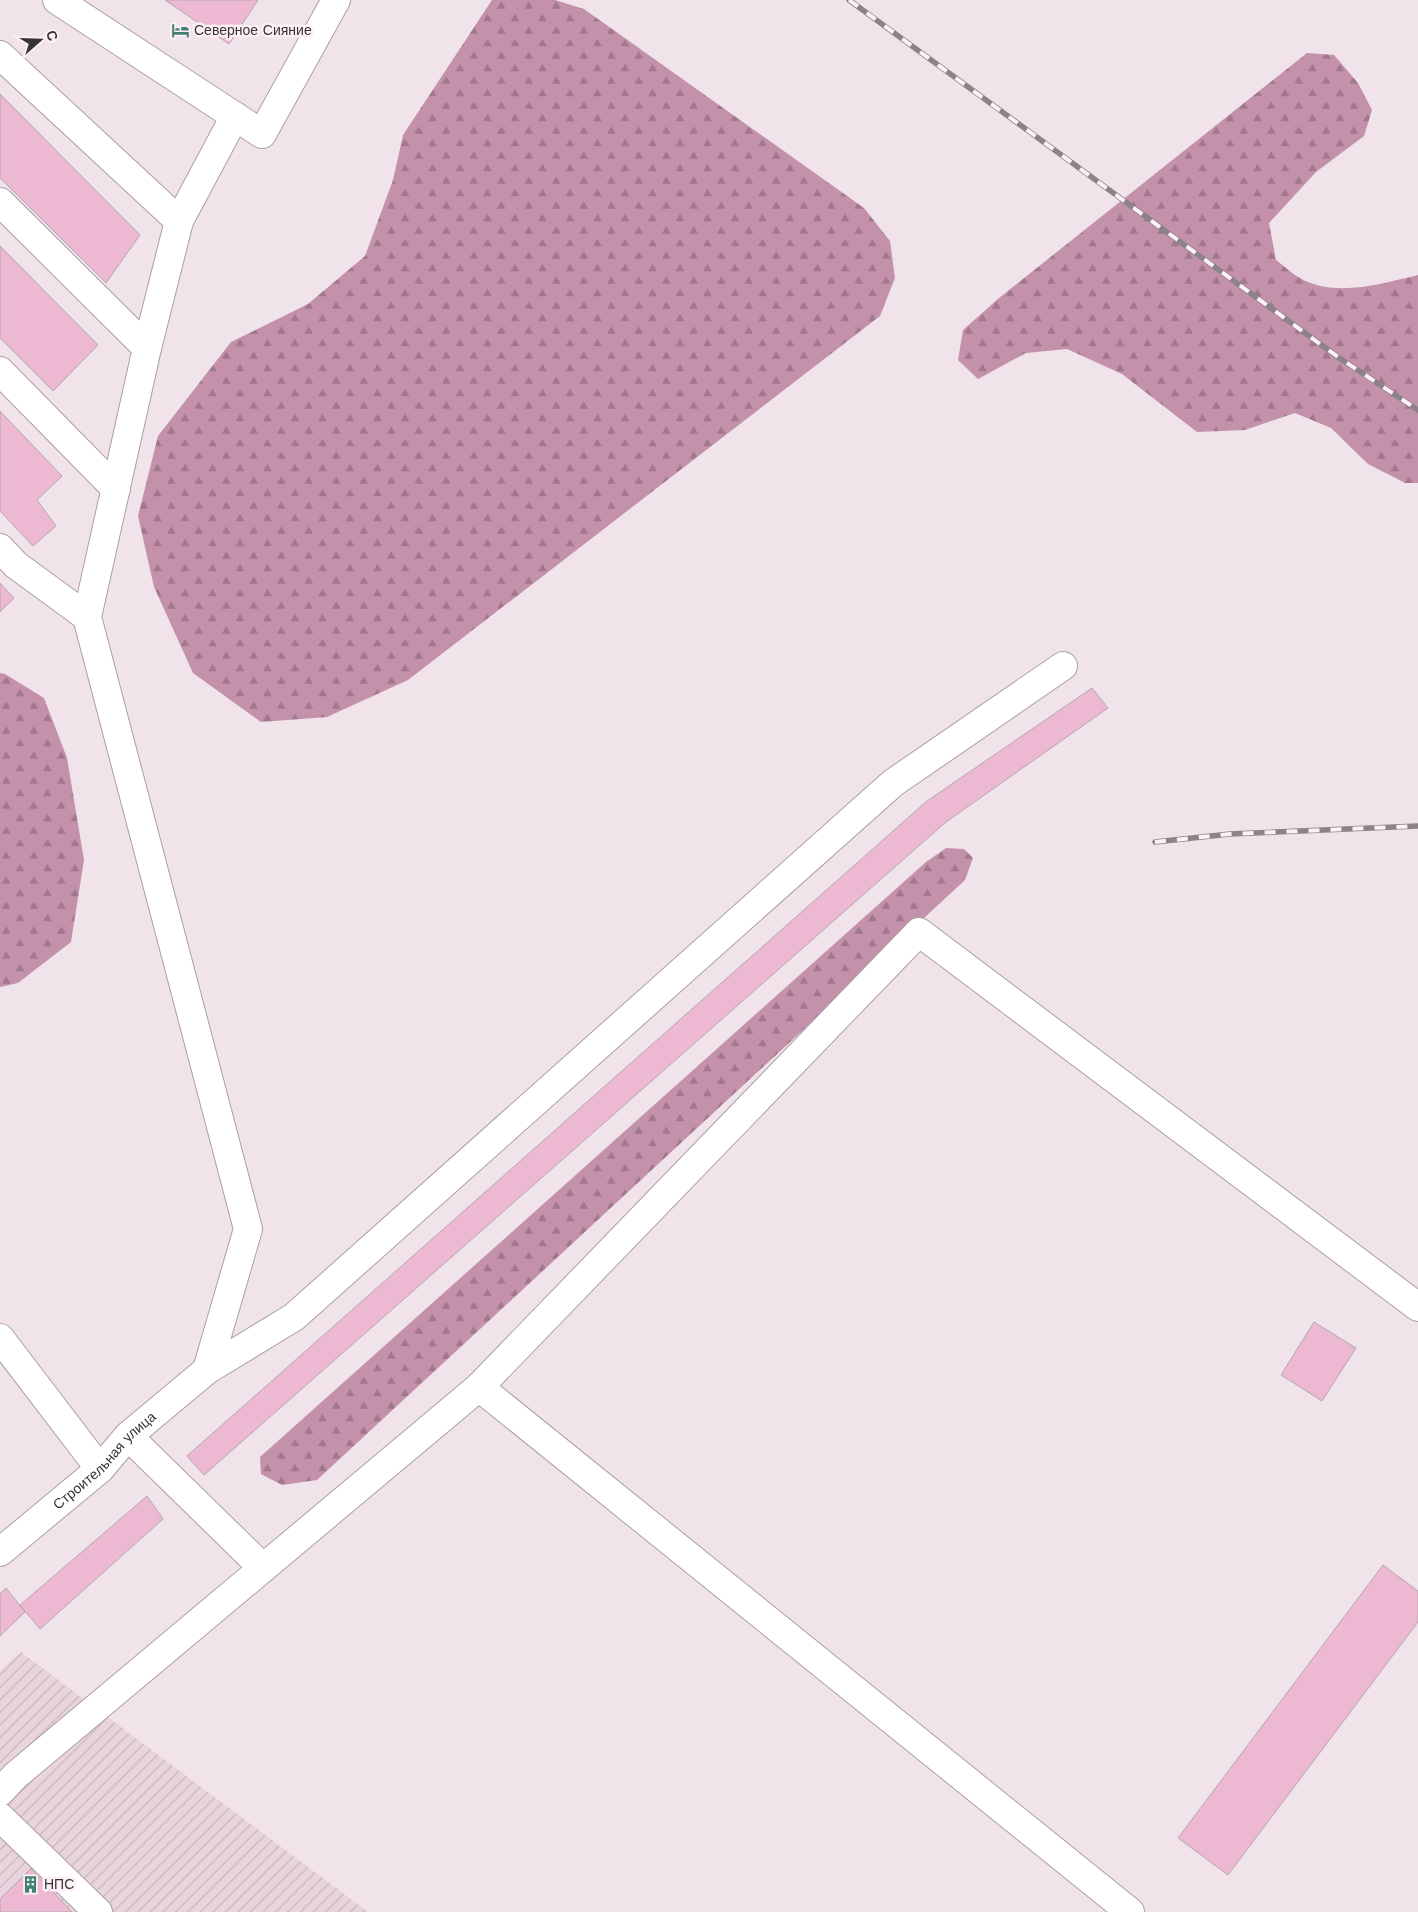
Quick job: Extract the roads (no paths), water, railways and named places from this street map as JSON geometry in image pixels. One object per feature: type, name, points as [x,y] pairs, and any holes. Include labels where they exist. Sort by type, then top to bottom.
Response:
[{"type":"street","points":[[57,0],[262,134],[336,0]]},
{"type":"street","points":[[0,55],[179,221]]},
{"type":"street","points":[[207,1370],[248,1229],[88,617],[147,348],[179,221],[234,116]]},
{"type":"street","points":[[0,202],[147,348]]},
{"type":"street","points":[[0,371],[116,489]]},
{"type":"street","points":[[0,548],[16,564],[88,617]]},
{"type":"street","name":"Строительная улица","points":[[0,1552],[100,1469],[128,1436],[207,1370],[294,1316],[893,784],[1063,666]]},
{"type":"street","points":[[0,1792],[15,1776],[479,1387],[919,932],[1418,1307]]},
{"type":"street","points":[[0,1338],[100,1469]]},
{"type":"street","points":[[479,1387],[1130,1912]]},
{"type":"street","points":[[128,1436],[263,1568]]},
{"type":"street","points":[[0,1816],[98,1912]]},
{"type":"railway","points":[[849,0],[1338,357],[1418,410]]},
{"type":"railway","points":[[1155,842],[1230,834],[1418,826]]},
{"type":"place","name":"Северное Сияние","points":[[180,30]]},
{"type":"place","name":"НПС","points":[[30,1884]]}]
